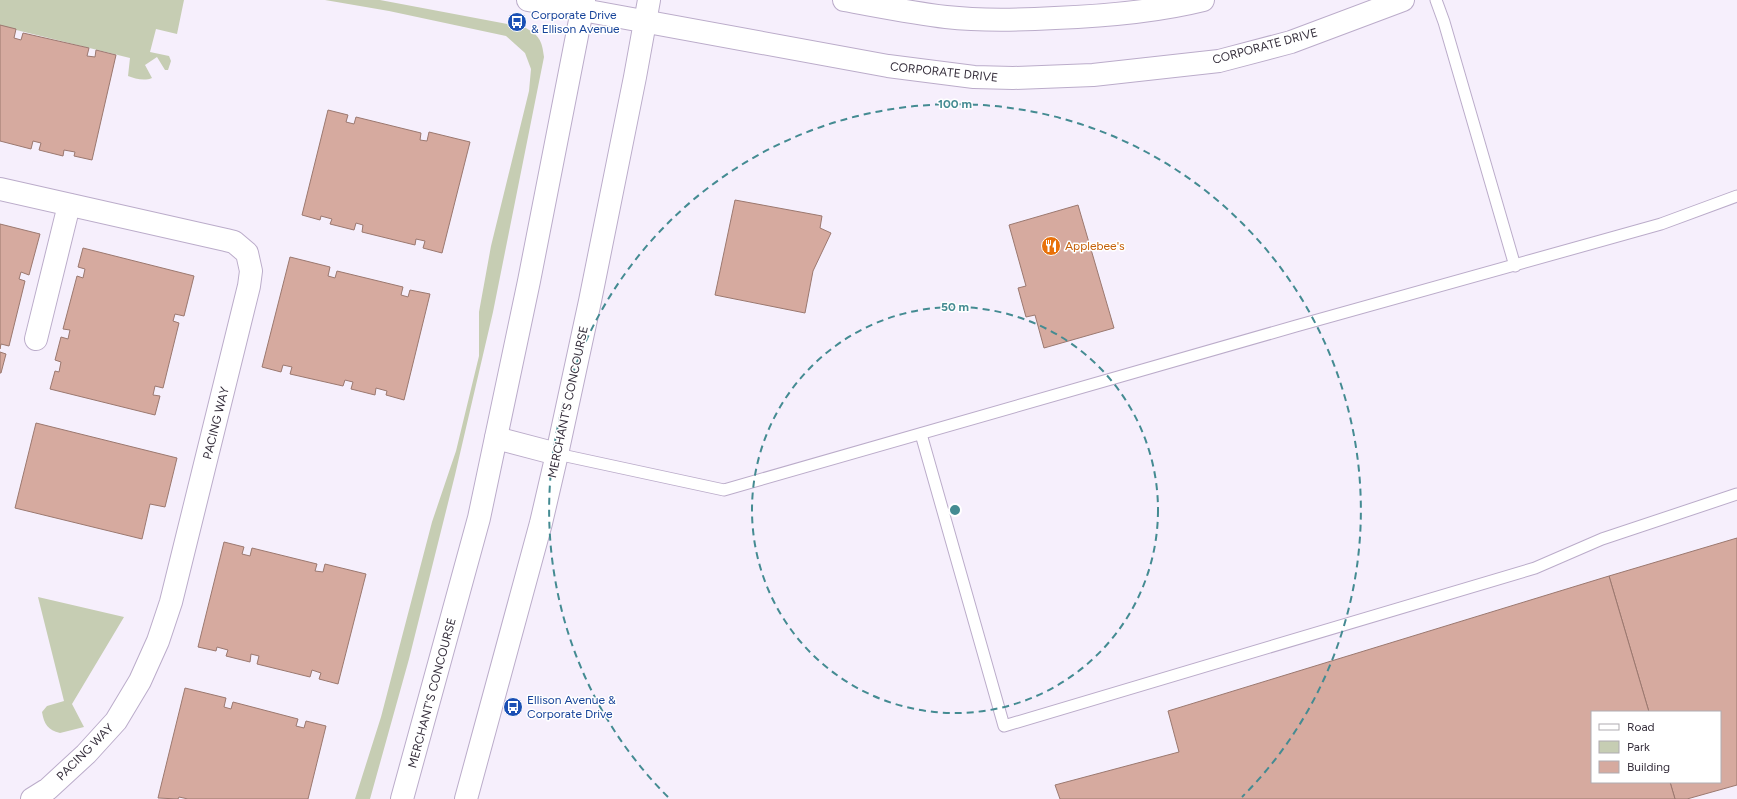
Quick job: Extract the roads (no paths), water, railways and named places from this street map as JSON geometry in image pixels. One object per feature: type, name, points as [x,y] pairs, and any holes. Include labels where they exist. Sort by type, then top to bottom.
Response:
[{"type":"street","name":"CORPORATE DRIVE","points":[[528,0],[647,10],[888,66],[974,77],[1054,77],[1139,71],[1219,61],[1290,42],[1403,0]]},
{"type":"street","points":[[844,0],[947,17],[980,19],[1034,19],[1134,12],[1203,0]]},
{"type":"street","name":"MERCHANT'S CONCOURSE","points":[[402,799],[479,518],[529,281],[583,5]]},
{"type":"street","name":"MERCHANT'S CONCOURSE","points":[[466,799],[541,523],[557,454],[590,301],[647,10]]},
{"type":"street","name":"PACING WAY","points":[[0,189],[230,241],[247,253],[251,271],[249,286],[173,595],[158,641],[140,681],[116,721],[86,754],[48,789],[32,799]]},
{"type":"street","points":[[36,339],[69,205]]},
{"type":"street","points":[[496,438],[557,454]]},
{"type":"lane","points":[[1436,0],[1444,22],[1515,266]]},
{"type":"lane","points":[[557,454],[724,490],[1438,286],[1515,266],[1661,224],[1737,196]]},
{"type":"lane","points":[[920,434],[1004,726],[1535,568],[1602,538],[1737,494]]},
{"type":"place","name":"Corporate Drive & Ellison Avenue","points":[[517,22]]},
{"type":"place","name":"Applebee's","points":[[1051,246]]},
{"type":"place","name":"Ellison Avenue & Corporate Drive","points":[[513,707]]}]
